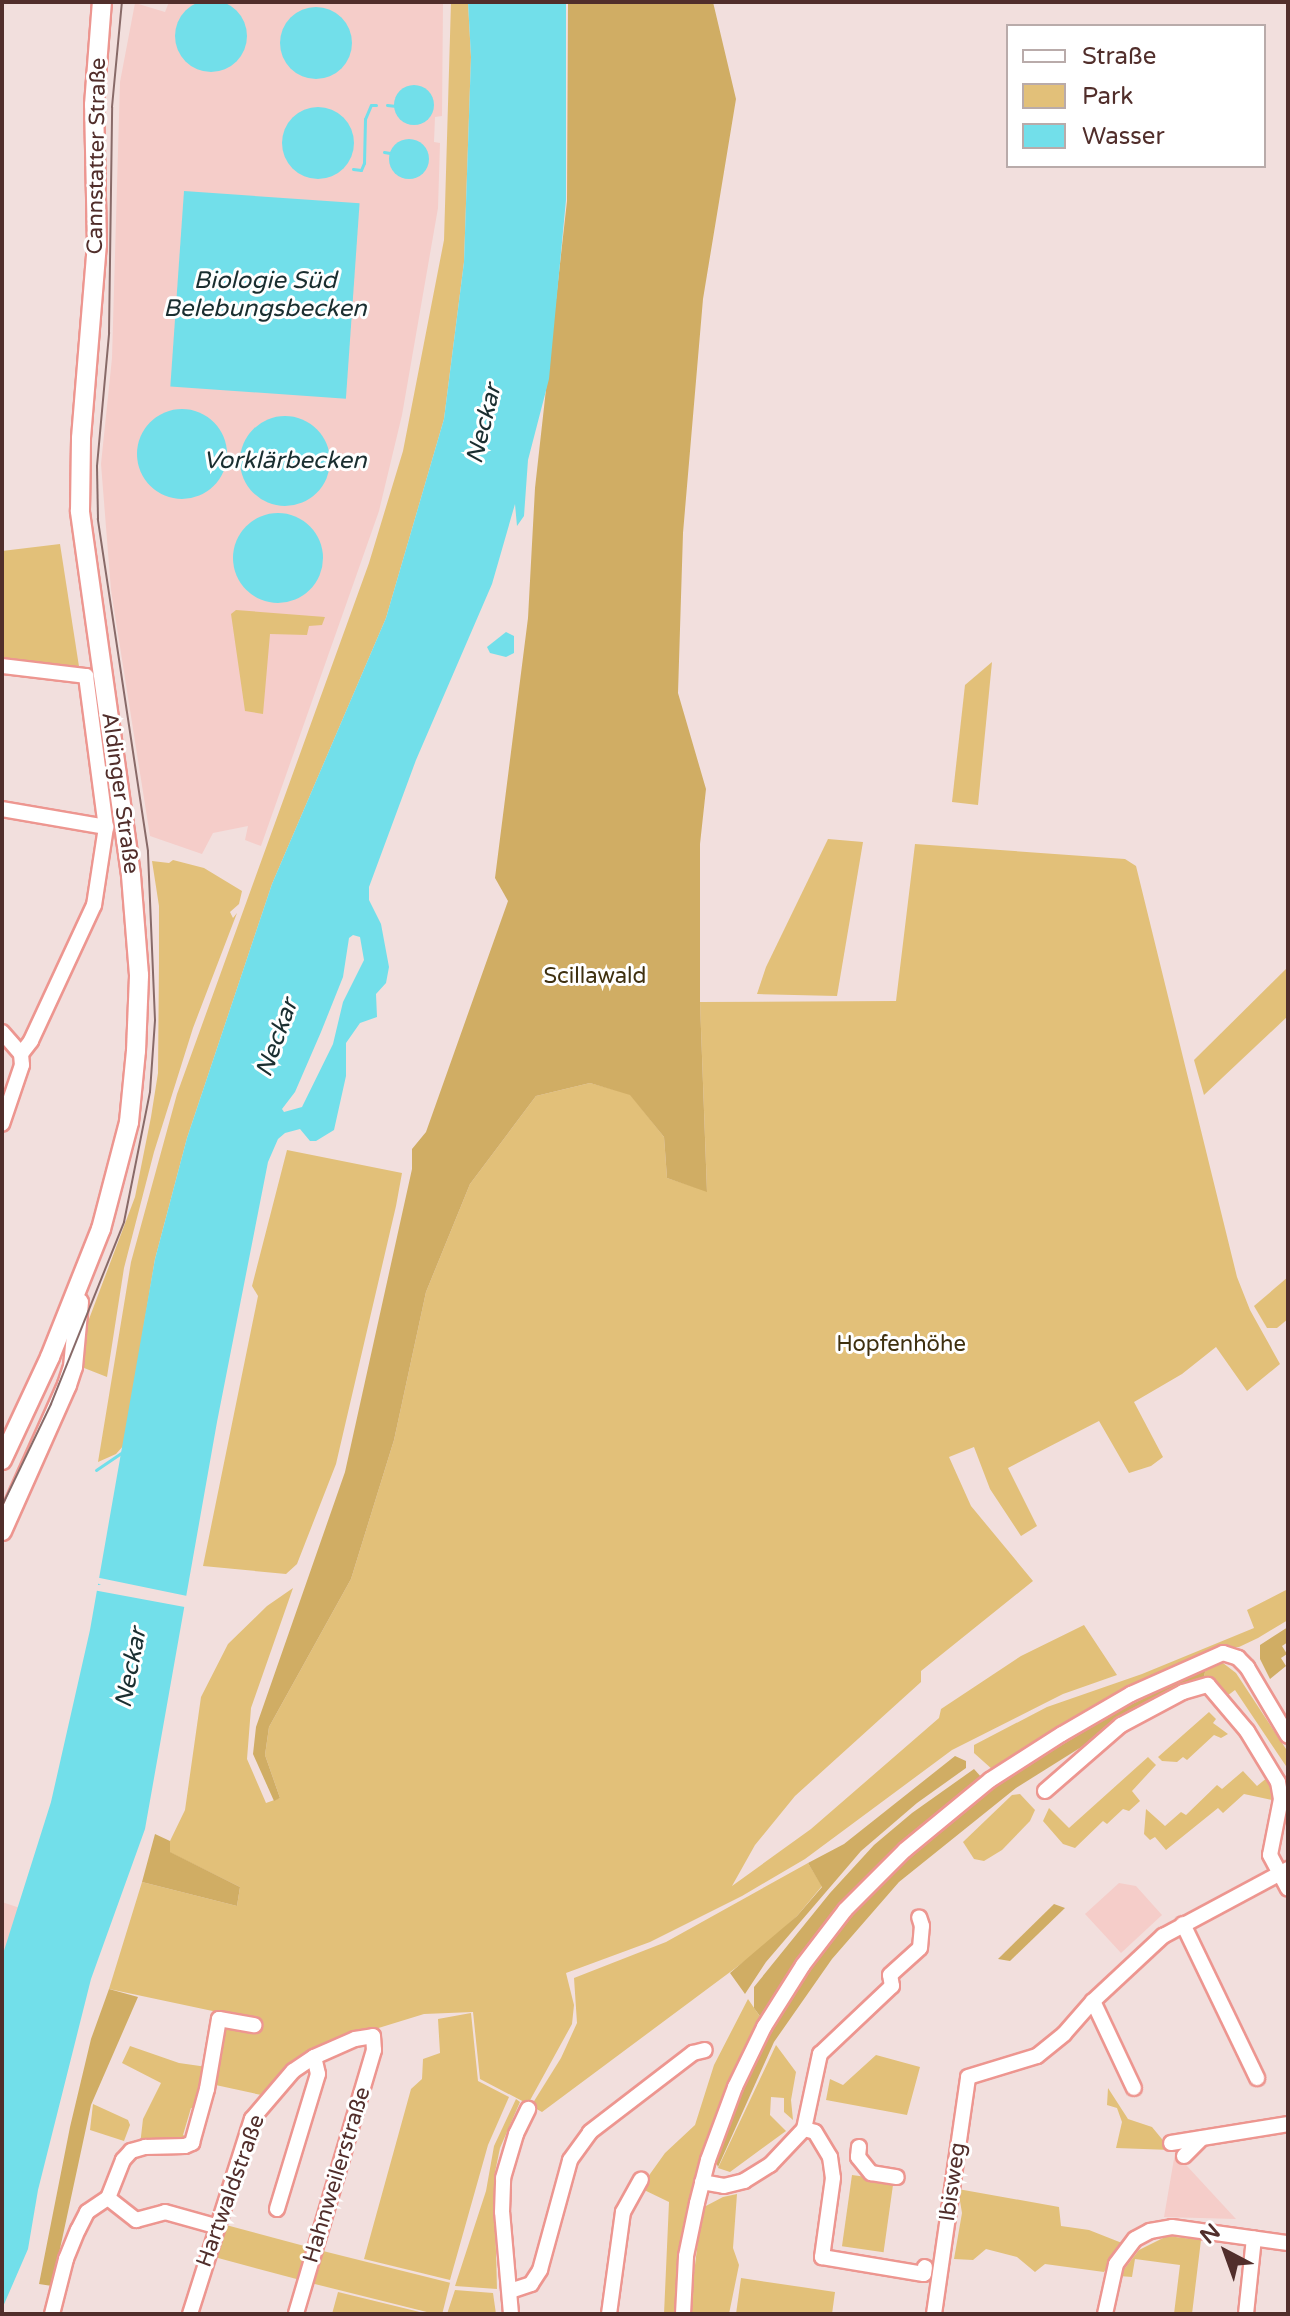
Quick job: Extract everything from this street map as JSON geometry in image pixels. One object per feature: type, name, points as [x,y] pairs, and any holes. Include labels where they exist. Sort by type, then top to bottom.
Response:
[{"type":"main road","name":"Cannstatter Straße","points":[[94,310],[97,245],[94,105],[102,2]]},
{"type":"main road","name":"Aldinger Straße","points":[[2,1460],[26,1412],[85,1272],[117,1177],[129,1122],[136,1051],[139,975],[131,875],[80,511],[81,438],[94,310]]},
{"type":"main road","name":"Aldinger Straße","points":[[2,1531],[67,1385],[85,1272]]},
{"type":"street","name":"Aldinger Straße","points":[[2,666],[86,676],[106,827],[94,905],[31,1041],[21,1054],[22,1065],[2,1123]]},
{"type":"street","name":"Aldinger Straße","points":[[2,809],[106,827]]},
{"type":"street","points":[[2,1032],[21,1054]]},
{"type":"street","points":[[683,2314],[686,2256],[702,2182],[735,2087],[764,2027],[823,1938],[872,1881],[923,1833],[1013,1765],[1131,1694],[1223,1653],[1238,1658],[1288,1736]]},
{"type":"street","points":[[1045,1791],[1121,1725],[1183,1692],[1208,1685],[1247,1731],[1278,1782],[1281,1799],[1270,1855],[1284,1871],[1288,1889]]},
{"type":"street","points":[[1134,2088],[1093,2001],[1163,1936],[1284,1871]]},
{"type":"street","points":[[702,2182],[724,2186],[744,2181],[770,2165],[804,2129],[820,2054],[887,1995],[890,1975],[920,1948],[922,1926],[919,1917]]},
{"type":"street","points":[[1183,1924],[1257,2078]]},
{"type":"street","name":"Ibisweg","points":[[934,2314],[968,2077],[1037,2056],[1064,2034],[1093,2001]]},
{"type":"street","points":[[52,2314],[66,2259],[83,2221],[96,2203],[108,2198],[123,2160],[131,2151],[192,2143],[207,2089],[219,2019],[254,2025]]},
{"type":"street","name":"Hartwaldstraße","points":[[190,2314],[215,2226],[249,2140],[252,2119],[293,2071],[314,2057],[355,2039],[373,2036]]},
{"type":"street","name":"Hahnweilerstraße","points":[[296,2314],[374,2050],[373,2036]]},
{"type":"street","points":[[510,2291],[531,2284],[540,2270],[562,2182],[570,2160],[590,2132],[693,2053],[705,2050]]},
{"type":"street","points":[[277,2209],[318,2074],[314,2057]]},
{"type":"street","points":[[511,2314],[503,2178],[516,2134],[528,2109]]},
{"type":"street","points":[[1171,2143],[1288,2124]]},
{"type":"street","points":[[804,2129],[815,2132],[830,2157],[833,2178],[822,2257],[924,2274],[925,2267]]},
{"type":"street","points":[[1184,2156],[1202,2138]]},
{"type":"street","points":[[859,2147],[858,2157],[871,2173],[897,2177]]},
{"type":"street","points":[[609,2314],[623,2212],[641,2180]]},
{"type":"street","points":[[108,2198],[136,2220],[165,2212],[215,2226]]},
{"type":"street","points":[[1105,2314],[1116,2264],[1135,2239],[1150,2231],[1172,2227],[1288,2243]]},
{"type":"street","points":[[1246,2314],[1254,2238]]},
{"type":"shaded area","points":[[169,2],[443,2],[442,116],[435,117],[434,142],[440,143],[438,208],[402,415],[379,511],[261,846],[245,840],[248,826],[213,833],[202,854],[150,836],[111,590],[101,464],[112,358],[120,82],[135,3],[165,12]]},
{"type":"shaded area","points":[[1119,1883],[1136,1886],[1162,1915],[1121,1953],[1085,1914]]},
{"type":"shaded area","points":[[2,1902],[35,1913],[2,2067]]},
{"type":"shaded area","points":[[1175,2153],[1236,2219],[1164,2217]]},
{"type":"green space","points":[[451,2],[468,2],[471,57],[464,262],[444,419],[386,618],[272,884],[187,1138],[155,1259],[124,1445],[116,1454],[98,1462],[131,1262],[177,1094],[369,563],[403,451],[444,240]]},
{"type":"green space","name":"Scillawald","points":[[568,2],[713,2],[736,99],[703,299],[683,533],[678,693],[706,789],[700,844],[700,1002],[707,1192],[667,1178],[664,1137],[630,1095],[590,1083],[536,1096],[470,1184],[426,1292],[394,1440],[351,1579],[269,1727],[265,1755],[280,1798],[274,1801],[253,1754],[256,1727],[345,1472],[412,1169],[412,1149],[426,1132],[508,901],[495,878],[528,618],[535,488],[567,201]]},
{"type":"green space","points":[[60,544],[80,673],[2,663],[2,551]]},
{"type":"green space","points":[[236,610],[325,617],[322,625],[309,626],[307,635],[270,634],[263,714],[245,711],[231,614]]},
{"type":"green space","points":[[992,662],[978,805],[952,802],[965,685]]},
{"type":"green space","points":[[828,839],[863,842],[837,996],[757,994],[766,967]]},
{"type":"green space","name":"Hopfenhöhe","points":[[915,844],[1125,859],[1136,866],[1237,1277],[1250,1310],[1280,1364],[1247,1391],[1216,1347],[1182,1374],[1134,1402],[1163,1457],[1151,1466],[1129,1473],[1099,1421],[1008,1468],[1037,1526],[1021,1536],[990,1489],[974,1447],[949,1457],[971,1506],[1033,1581],[921,1671],[921,1682],[795,1796],[755,1845],[732,1886],[811,1829],[939,1718],[941,1709],[1021,1656],[1084,1625],[1117,1675],[1063,1694],[952,1750],[805,1859],[742,1896],[650,1942],[566,1973],[574,2005],[572,2024],[528,2104],[480,2079],[473,2012],[424,2014],[346,2038],[266,2096],[211,2084],[222,2013],[109,1989],[142,1882],[237,1906],[240,1887],[169,1852],[170,1841],[185,1810],[201,1697],[228,1644],[267,1606],[293,1588],[251,1708],[247,1759],[266,1803],[280,1798],[265,1755],[269,1727],[351,1579],[394,1440],[426,1292],[470,1184],[536,1096],[590,1083],[630,1094],[664,1137],[667,1178],[707,1191],[700,1002],[896,1001]]},
{"type":"green space","points":[[173,860],[204,868],[242,891],[239,904],[230,912],[233,918],[237,913],[193,1028],[154,1152],[124,1268],[107,1377],[79,1366],[86,1327],[135,1197],[151,1117],[158,1073],[159,961],[159,906],[152,861],[169,863]]},
{"type":"green space","points":[[1288,967],[1288,1016],[1204,1095],[1194,1060]]},
{"type":"green space","points":[[287,1150],[402,1173],[396,1206],[336,1464],[297,1564],[286,1574],[203,1566],[258,1296],[252,1286]]},
{"type":"green space","points":[[1288,1277],[1288,1319],[1277,1328],[1267,1328],[1254,1306]]},
{"type":"green space","points":[[1288,1589],[1288,1620],[1258,1638],[1239,1647],[1216,1647],[1161,1673],[993,1770],[974,1753],[974,1745],[1047,1707],[1142,1674],[1254,1628],[1247,1610]]},
{"type":"green space","points":[[1288,1627],[1288,1642],[1282,1646],[1287,1654],[1281,1658],[1286,1666],[1270,1679],[1260,1659],[1260,1645]]},
{"type":"green space","points":[[1223,1663],[1236,1673],[1288,1752],[1288,1769],[1235,1690],[1227,1696],[1215,1681],[1203,1680],[1206,1668]]},
{"type":"green space","points":[[1206,1668],[1203,1680],[1126,1719],[1016,1788],[899,1882],[832,1959],[774,2042],[718,2167],[714,2157],[767,2036],[846,1913],[932,1834],[1005,1779],[1120,1710]]},
{"type":"green space","points":[[1209,1712],[1216,1719],[1213,1723],[1228,1734],[1221,1738],[1214,1735],[1187,1760],[1183,1757],[1177,1762],[1162,1761],[1158,1757]]},
{"type":"green space","points":[[955,1756],[966,1761],[966,1768],[917,1803],[861,1851],[766,1962],[745,1994],[730,1973],[797,1916],[822,1887],[808,1863],[844,1844]]},
{"type":"green space","points":[[1148,1757],[1156,1765],[1132,1791],[1140,1801],[1129,1811],[1123,1809],[1107,1824],[1103,1821],[1075,1848],[1063,1844],[1043,1821],[1049,1808],[1069,1828]]},
{"type":"green space","points":[[974,1769],[982,1778],[900,1845],[762,2019],[754,2008],[754,1987],[830,1893],[874,1845],[912,1813]]},
{"type":"green space","points":[[1243,1771],[1257,1786],[1268,1777],[1272,1800],[1244,1794],[1223,1813],[1218,1808],[1166,1850],[1155,1837],[1150,1840],[1144,1834],[1146,1809],[1165,1826],[1181,1812],[1186,1815],[1217,1785],[1222,1789]]},
{"type":"green space","points":[[1020,1794],[1035,1810],[1030,1821],[1002,1850],[984,1861],[974,1859],[963,1842],[1012,1795]]},
{"type":"green space","points":[[155,1834],[170,1841],[170,1852],[240,1887],[237,1906],[142,1882]]},
{"type":"green space","points":[[808,1863],[822,1886],[797,1916],[761,1949],[542,2112],[531,2106],[561,2058],[577,2023],[574,1978],[666,1942]]},
{"type":"green space","points":[[1054,1904],[1065,1908],[1010,1961],[998,1959]]},
{"type":"green space","points":[[109,1989],[138,1997],[91,2105],[52,2286],[39,2284],[70,2127],[91,2039]]},
{"type":"green space","points":[[748,1999],[763,2021],[728,2091],[679,2314],[664,2314],[669,2202],[640,2188],[665,2153],[695,2125],[714,2065]]},
{"type":"green space","points":[[471,2013],[478,2081],[509,2097],[488,2145],[450,2280],[364,2259],[411,2089],[422,2079],[423,2059],[440,2053],[438,2019]]},
{"type":"green space","points":[[776,2045],[796,2072],[791,2100],[793,2120],[784,2112],[784,2098],[771,2097],[770,2115],[786,2131],[730,2172],[718,2168]]},
{"type":"green space","points":[[130,2046],[179,2063],[207,2067],[198,2109],[191,2108],[183,2135],[191,2139],[140,2145],[143,2119],[161,2083],[122,2063]]},
{"type":"green space","points":[[876,2055],[920,2067],[907,2115],[826,2100],[830,2079],[843,2085]]},
{"type":"green space","points":[[1108,2088],[1128,2119],[1152,2127],[1171,2150],[1116,2148],[1122,2122],[1117,2108],[1107,2105]]},
{"type":"green space","points":[[516,2099],[520,2102],[500,2148],[494,2177],[497,2289],[455,2286],[486,2191],[494,2146]]},
{"type":"green space","points":[[93,2104],[128,2120],[130,2125],[124,2141],[90,2130]]},
{"type":"green space","points":[[852,2175],[894,2181],[884,2252],[842,2246]]},
{"type":"green space","points":[[958,2189],[1059,2207],[1061,2226],[1089,2230],[1122,2243],[1104,2272],[1045,2264],[1035,2272],[1017,2257],[986,2249],[973,2260],[954,2259],[962,2213]]},
{"type":"green space","points":[[737,2194],[733,2248],[739,2265],[729,2314],[689,2314],[702,2208],[723,2197]]},
{"type":"green space","points":[[226,2225],[307,2247],[298,2280],[217,2258]]},
{"type":"green space","points":[[1167,2236],[1201,2240],[1192,2314],[1174,2314],[1180,2265],[1135,2259],[1132,2277],[1119,2276],[1139,2250]]},
{"type":"green space","points":[[319,2250],[450,2283],[442,2314],[311,2283]]},
{"type":"green space","points":[[741,2278],[835,2292],[832,2314],[736,2314]]},
{"type":"green space","points":[[455,2290],[493,2293],[496,2314],[447,2314]]},
{"type":"green space","points":[[338,2292],[428,2314],[332,2314]]},
{"type":"water","points":[[211,0],[231,6],[241,16],[247,36],[241,56],[231,66],[211,72],[191,66],[181,56],[175,36],[181,16],[191,6]]},
{"type":"water","name":"Neckar","points":[[468,2],[566,2],[566,200],[549,379],[528,460],[524,516],[517,526],[515,504],[492,584],[416,760],[369,887],[369,900],[381,924],[389,967],[386,983],[376,994],[377,1017],[360,1023],[346,1043],[346,1076],[334,1130],[316,1141],[310,1141],[300,1129],[285,1133],[278,1139],[268,1162],[217,1422],[145,1829],[91,1979],[38,2190],[28,2249],[2,2309],[2,1957],[51,1802],[90,1630],[155,1259],[187,1138],[272,884],[386,618],[444,419],[464,262],[471,57]],"holes":[[[353,935],[360,937],[364,960],[343,1002],[333,1044],[302,1107],[284,1112],[282,1109],[295,1092],[343,977],[349,938]]]},
{"type":"water","points":[[316,7],[336,13],[346,23],[352,43],[346,63],[336,73],[316,79],[296,73],[286,63],[280,43],[286,23],[296,13]]},
{"type":"water","points":[[414,85],[428,91],[434,105],[428,119],[414,125],[400,119],[394,105],[400,91]]},
{"type":"water","points":[[318,107],[338,113],[348,123],[354,143],[348,163],[338,173],[318,179],[298,173],[288,163],[282,143],[288,123],[298,113]]},
{"type":"water","points":[[409,139],[423,145],[429,159],[423,173],[409,179],[395,173],[389,159],[395,145]]},
{"type":"water","name":"Biologie Süd Belebungsbecken","points":[[184,191],[360,203],[346,399],[170,387]]},
{"type":"water","name":"Vorklärbecken","points":[[182,409],[199,412],[214,422],[224,437],[227,454],[224,471],[214,486],[199,496],[182,499],[165,496],[150,486],[140,471],[137,454],[140,437],[150,422],[165,412]]},
{"type":"water","name":"Vorklärbecken","points":[[285,416],[302,419],[317,429],[327,444],[330,461],[327,478],[317,493],[302,503],[285,506],[268,503],[253,493],[243,478],[240,461],[243,444],[253,429],[268,419]]},
{"type":"water","points":[[278,513],[295,517],[310,526],[319,541],[323,558],[319,575],[310,590],[295,599],[278,603],[261,599],[246,590],[237,575],[233,558],[237,541],[246,526],[261,517]]},
{"type":"water","points":[[506,632],[514,636],[514,653],[506,657],[490,653],[487,647]]},
{"type":"pier","points":[[95,1577],[192,1597],[190,1608],[93,1590],[94,1585],[101,1585],[95,1582]]},
{"type":"waterway","points":[[353,169],[361,170],[364,163],[365,119],[371,105],[376,105]]},
{"type":"waterway","points":[[387,105],[396,106]]},
{"type":"waterway","points":[[384,152],[390,153]]},
{"type":"waterway","points":[[96,1470],[123,1452]]},
{"type":"tram line","points":[[2,1506],[51,1404],[124,1222],[150,1092],[155,1020],[148,851],[98,519],[97,466],[109,333],[112,107],[122,2]]}]
